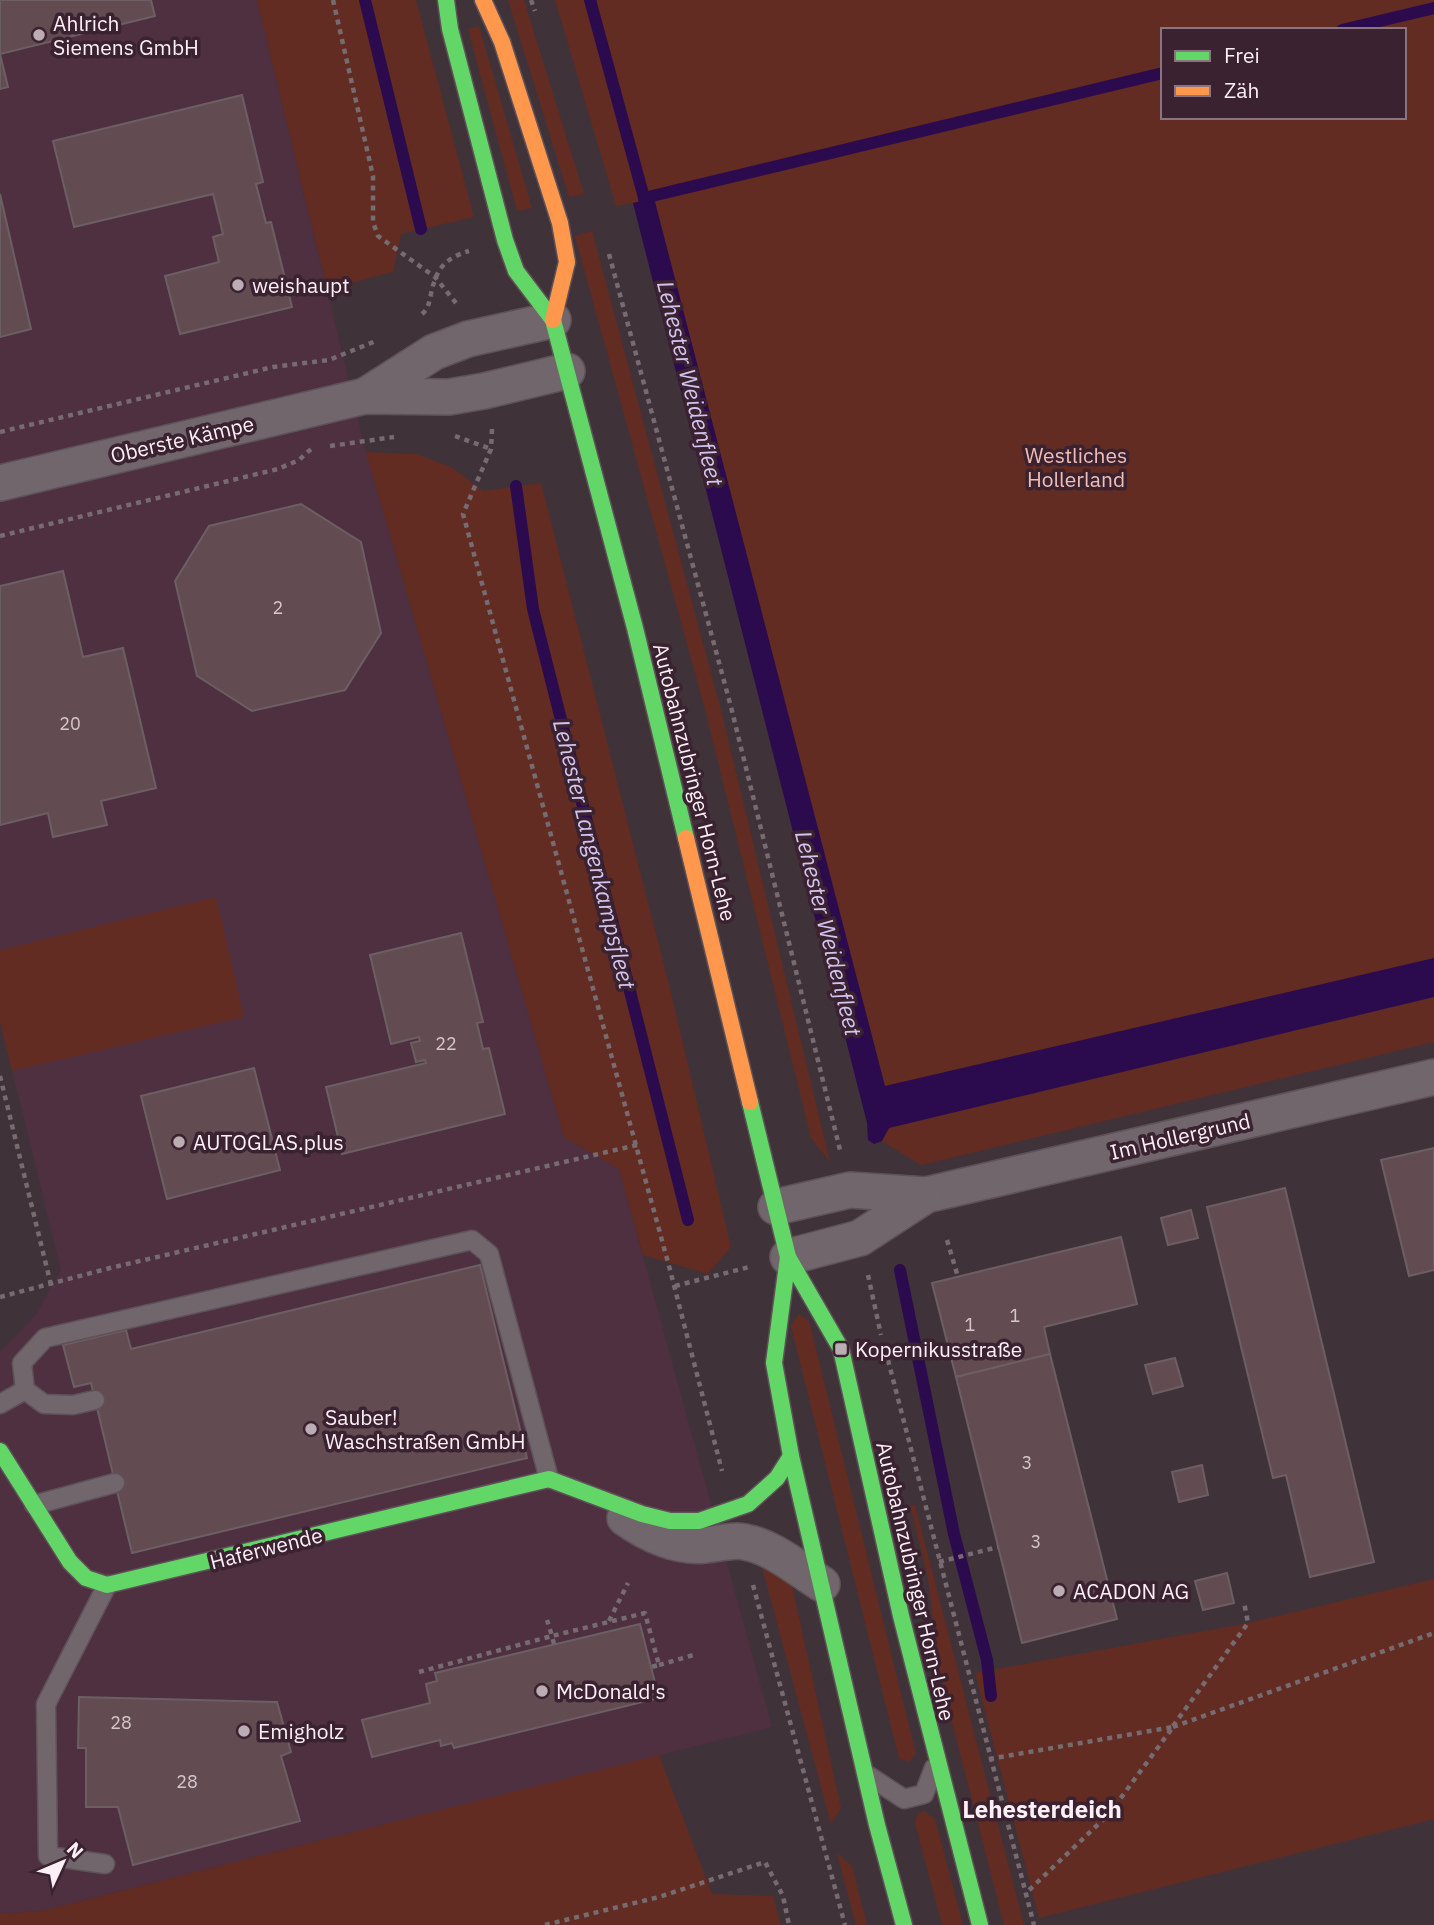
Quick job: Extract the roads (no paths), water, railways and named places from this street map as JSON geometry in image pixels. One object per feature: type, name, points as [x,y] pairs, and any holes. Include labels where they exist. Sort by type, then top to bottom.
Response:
[{"type":"main road","name":"Autobahnzubringer Horn-Lehe","points":[[446,0],[450,29],[505,240],[516,271],[553,320],[567,371],[635,628],[788,1257],[841,1349],[898,1602],[980,1925]]},
{"type":"main road","name":"Autobahnzubringer Horn-Lehe","points":[[483,0],[502,42],[560,223],[567,262],[553,320]]},
{"type":"main road","name":"Autobahnzubringer Horn-Lehe","points":[[788,1257],[774,1363],[791,1456],[904,1925]]},
{"type":"main road","points":[[0,1451],[70,1562],[86,1577],[107,1585]]},
{"type":"main road","points":[[737,1525],[748,1504],[777,1478],[791,1456]]},
{"type":"main road","points":[[549,1479],[593,1496]]},
{"type":"main road","name":"Haferwende","points":[[107,1585],[549,1479]]},
{"type":"street","name":"Oberste Kämpe","points":[[365,396],[434,352],[468,339],[553,320]]},
{"type":"street","name":"Oberste Kämpe","points":[[0,482],[365,396],[449,397],[567,371]]},
{"type":"street","name":"Im Hollergrund","points":[[776,1207],[850,1190],[926,1195],[1434,1077]]},
{"type":"street","name":"Im Hollergrund","points":[[788,1257],[860,1238],[926,1195]]},
{"type":"street","points":[[593,1496],[637,1526],[678,1544],[693,1546],[737,1525],[773,1553],[821,1584]]},
{"type":"lane","points":[[95,1400],[73,1405],[44,1404],[25,1390],[22,1363],[46,1338],[472,1240],[489,1254],[549,1479]]},
{"type":"lane","points":[[0,1404],[25,1390]]},
{"type":"lane","points":[[34,1505],[115,1483]]},
{"type":"lane","points":[[105,1864],[48,1856],[46,1704],[107,1585]]},
{"type":"lane","points":[[866,1774],[904,1800],[925,1794],[937,1760]]},
{"type":"water","name":"Lehester Weidenfleet","points":[[654,198],[885,1086],[1434,958],[1434,997],[889,1128],[882,1141],[874,1144],[868,1140],[867,1123],[633,203]]},
{"type":"waterway","name":"Lehester Langenkampsfleet","points":[[365,0],[421,229]]},
{"type":"waterway","points":[[590,0],[649,216]]},
{"type":"waterway","points":[[1350,28],[1434,8]]},
{"type":"waterway","points":[[644,198],[1161,73]]},
{"type":"waterway","name":"Lehester Langenkampsfleet","points":[[516,486],[533,609],[688,1220]]},
{"type":"waterway","points":[[900,1270],[954,1534],[987,1660],[991,1696]]},
{"type":"place","name":"Ahlrich Siemens GmbH","points":[[39,35]]},
{"type":"place","name":"weishaupt","points":[[238,285]]},
{"type":"place","name":"AUTOGLAS.plus","points":[[179,1142]]},
{"type":"place","name":"Kopernikusstraße","points":[[841,1349]]},
{"type":"place","name":"Sauber! Waschstraßen GmbH","points":[[311,1429]]},
{"type":"place","name":"ACADON AG","points":[[1059,1591]]},
{"type":"place","name":"McDonald's","points":[[542,1691]]},
{"type":"place","name":"Emigholz","points":[[244,1731]]},
{"type":"district","name":"Lehesterdeich","points":[[1042,1809]]},
{"type":"park label","name":"Westliches Hollerland","points":[[1076,467]]}]
